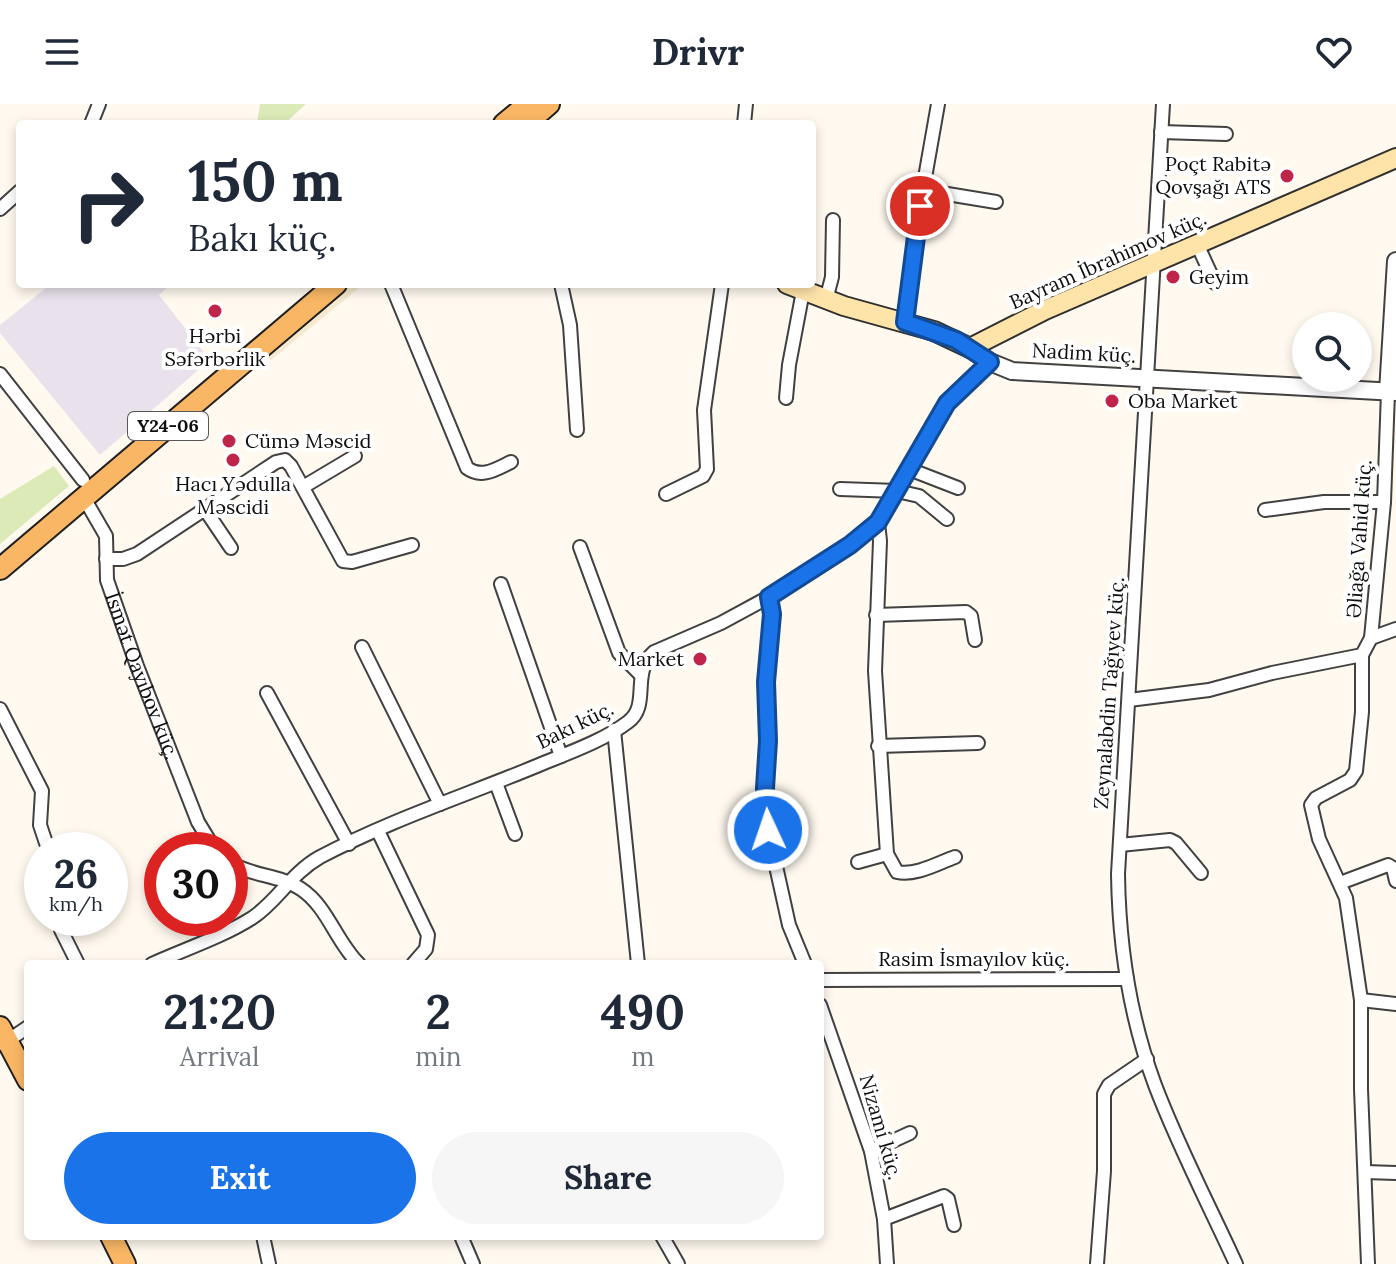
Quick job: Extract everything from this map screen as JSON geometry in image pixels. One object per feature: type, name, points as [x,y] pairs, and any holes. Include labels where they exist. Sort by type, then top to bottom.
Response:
[{"type":"main road","points":[[509,120],[528,104]]},
{"type":"main road","points":[[531,120],[549,104]]},
{"type":"main road","name":"Bayram İbrahimov küç.","points":[[970,348],[1045,310],[1396,158]]},
{"type":"main road","name":"Y24-06","points":[[0,569],[84,489],[310,288]]},
{"type":"main road","name":"Y24-06","points":[[0,551],[84,489],[331,288]]},
{"type":"main road","name":"Nadim küç.","points":[[795,288],[934,331],[970,348]]},
{"type":"main road","points":[[2,1038],[24,1074]]},
{"type":"main road","points":[[113,1240],[125,1264]]},
{"type":"street","points":[[905,322],[938,104]]},
{"type":"street","name":"Zeynalabdin Tağıyev küç.","points":[[1163,104],[1118,907],[1127,979],[1147,1059],[1167,1115],[1236,1264]]},
{"type":"street","points":[[1161,132],[1226,134]]},
{"type":"street","points":[[923,190],[996,202]]},
{"type":"street","points":[[0,209],[16,195]]},
{"type":"street","points":[[826,300],[832,277],[833,220]]},
{"type":"street","points":[[1197,244],[1215,283]]},
{"type":"street","name":"Əliağa Vahid küç.","points":[[1368,1264],[1361,1000],[1346,898],[1329,866],[1311,805],[1316,798],[1350,780],[1356,771],[1362,712],[1362,655],[1371,638],[1384,502],[1392,392],[1396,261]]},
{"type":"street","points":[[393,288],[467,468],[475,474],[483,474],[511,462]]},
{"type":"street","points":[[562,288],[570,325],[577,430]]},
{"type":"street","points":[[666,494],[703,476],[707,469],[704,410],[721,288]]},
{"type":"street","points":[[786,398],[795,288]]},
{"type":"street","name":"Nadim küç.","points":[[970,348],[990,362],[1012,371],[1392,392]]},
{"type":"street","points":[[580,547],[619,653],[640,674],[646,659],[654,652],[721,623],[769,597],[850,545],[878,522],[947,403],[990,362]]},
{"type":"street","name":"İsmət Qayıbov küç.","points":[[0,374],[84,489],[106,536],[107,580],[137,666],[204,832]]},
{"type":"street","points":[[303,487],[355,456]]},
{"type":"street","points":[[106,559],[123,559],[137,554],[276,462],[285,460],[343,561],[352,562],[412,545]]},
{"type":"street","points":[[909,469],[958,488]]},
{"type":"street","points":[[840,489],[897,491],[919,496],[947,519]]},
{"type":"street","points":[[1265,510],[1324,502],[1384,502]]},
{"type":"street","points":[[204,508],[231,548]]},
{"type":"street","points":[[878,522],[875,671],[887,854],[897,872],[903,874],[955,857]]},
{"type":"street","points":[[501,584],[561,756]]},
{"type":"street","points":[[769,597],[772,614],[766,682],[768,741],[765,788],[768,830],[789,925],[803,960]]},
{"type":"street","points":[[876,615],[966,612],[971,616],[975,640]]},
{"type":"street","points":[[1371,638],[1396,629]]},
{"type":"street","points":[[362,647],[440,804]]},
{"type":"street","points":[[1129,700],[1209,690],[1272,673],[1362,655]]},
{"type":"street","name":"Bakı küç.","points":[[180,958],[254,917],[308,865],[440,804],[561,756],[630,721],[638,711],[640,674]]},
{"type":"street","points":[[267,693],[349,844]]},
{"type":"street","points":[[0,709],[42,791],[42,832]]},
{"type":"street","points":[[614,730],[638,960]]},
{"type":"street","points":[[878,746],[978,743]]},
{"type":"street","points":[[496,783],[515,834]]},
{"type":"street","points":[[378,831],[428,935],[426,949],[416,960]]},
{"type":"street","points":[[1120,845],[1170,840],[1201,873]]},
{"type":"street","points":[[858,862],[887,854]]},
{"type":"street","points":[[1340,883],[1388,865],[1393,868],[1396,881]]},
{"type":"street","points":[[248,871],[288,881],[304,891],[319,907],[356,960]]},
{"type":"street","points":[[64,936],[76,960]]},
{"type":"street","name":"Rasim İsmayılov küç.","points":[[824,980],[1127,979]]},
{"type":"street","points":[[1361,1000],[1396,1004]]},
{"type":"street","name":"Nizami küç.","points":[[824,1016],[871,1151],[884,1219],[887,1264]]},
{"type":"street","points":[[2,1038],[24,1029]]},
{"type":"street","points":[[1097,1264],[1104,1171],[1104,1094],[1109,1085],[1147,1059]]},
{"type":"street","points":[[871,1151],[910,1133]]},
{"type":"street","points":[[1365,1172],[1396,1173]]},
{"type":"street","points":[[884,1219],[944,1196],[948,1199],[954,1225]]},
{"type":"street","points":[[264,1240],[269,1264]]},
{"type":"street","points":[[463,1240],[473,1264]]},
{"type":"street","points":[[664,1240],[678,1264]]},
{"type":"shaded area","points":[[46,288],[167,288],[159,295],[210,360],[100,455],[0,333],[0,325]]},
{"type":"shaded area","points":[[341,288],[359,288],[271,360],[264,353]]},
{"type":"green space","points":[[260,104],[306,104],[288,120],[258,120]]},
{"type":"green space","points":[[54,466],[69,486],[0,544],[0,499]]},
{"type":"place","name":"Poçt Rabitə Qovşağı ATS","points":[[1287,176]]},
{"type":"place","name":"Geyim","points":[[1173,277]]},
{"type":"place","name":"Hərbi Səfərbərlik","points":[[215,311]]},
{"type":"place","name":"Oba Market","points":[[1112,401]]},
{"type":"place","name":"Cümə Məscid","points":[[229,441]]},
{"type":"place","name":"Hacı Yədulla Məscidi","points":[[233,460]]},
{"type":"place","name":"Market","points":[[700,659]]},
{"type":"route","points":[[768,830],[765,788],[768,741],[766,682],[772,614],[769,597],[850,545],[878,522],[947,403],[990,362],[956,340],[905,322],[920,206]]}]
